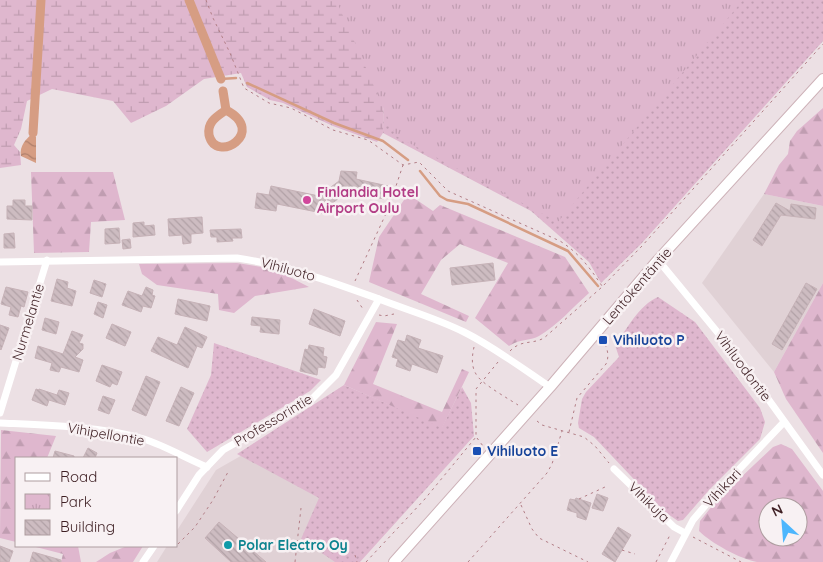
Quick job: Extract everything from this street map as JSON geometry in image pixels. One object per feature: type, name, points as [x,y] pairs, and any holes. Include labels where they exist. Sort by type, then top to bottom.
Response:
[{"type":"main road","name":"Lentokentäntie","points":[[394,562],[550,387],[658,260],[823,79]]},
{"type":"street","name":"Vihiluoto","points":[[0,262],[237,258],[260,261],[349,287],[415,311],[463,332],[504,356],[550,387]]},
{"type":"street","name":"Nurmelantie","points":[[0,413],[47,260]]},
{"type":"street","name":"Vihiluodontie","points":[[658,260],[737,356],[823,475]]},
{"type":"street","name":"Professorintie","points":[[178,507],[199,475],[223,450],[311,400],[336,375],[379,299]]},
{"type":"street","name":"Vihikari","points":[[670,562],[693,520],[784,422]]},
{"type":"street","name":"Vihipellontie","points":[[0,423],[49,425],[108,432],[144,439],[207,467]]},
{"type":"street","name":"Vihikuja","points":[[614,469],[674,527],[685,533]]},
{"type":"street","points":[[143,562],[153,547]]},
{"type":"path","points":[[206,0],[244,88],[269,103],[291,108],[333,130],[368,140],[403,164],[419,162],[448,191],[566,244],[586,262],[602,287]]},
{"type":"path","points":[[486,458],[477,451],[483,446],[476,438],[475,397],[476,389],[482,381],[516,344],[536,342],[544,338],[602,287],[642,246],[823,44]]},
{"type":"path","points":[[355,281],[389,206],[403,164]]},
{"type":"path","points":[[355,298],[363,309],[372,313],[384,316],[396,313]]},
{"type":"path","points":[[569,432],[577,398],[608,360],[608,349],[596,333]]},
{"type":"path","points":[[468,343],[474,347],[472,357],[476,375],[518,405]]},
{"type":"path","points":[[537,421],[542,425],[569,432],[589,440],[614,469]]},
{"type":"path","points":[[468,562],[547,473],[552,464],[562,431]]},
{"type":"path","points":[[366,562],[424,500],[476,438]]},
{"type":"path","points":[[178,544],[195,527],[227,477],[228,472]]},
{"type":"path","points":[[578,498],[604,487]]},
{"type":"path","points":[[520,504],[532,529],[539,538],[588,562]]},
{"type":"path","points":[[295,562],[301,508]]},
{"type":"path","points":[[656,562],[674,527]]},
{"type":"path","points":[[685,533],[741,562]]},
{"type":"path","points":[[622,550],[635,554]]},
{"type":"path","points":[[355,556],[356,562]]},
{"type":"shaded area","points":[[764,194],[823,206],[823,283],[774,372],[702,283]]},
{"type":"shaded area","points":[[260,445],[334,473],[352,562],[157,562],[166,547],[178,547],[178,529],[216,470]]},
{"type":"green space","points":[[0,0],[348,0],[384,47],[383,133],[377,142],[333,126],[283,103],[270,100],[247,87],[241,73],[204,79],[166,106],[131,123],[113,101],[52,89],[27,101],[21,129],[14,145],[20,152],[21,165],[0,168]]},
{"type":"green space","points":[[336,0],[743,0],[558,222],[396,136]]},
{"type":"green space","points":[[598,0],[823,0],[823,41],[641,244],[601,283],[589,262],[531,211],[383,133],[384,47]]},
{"type":"green space","points":[[823,108],[823,206],[764,194],[779,165],[788,154],[790,141],[797,131]]},
{"type":"green space","points":[[31,172],[113,172],[125,220],[91,222],[89,252],[34,253]]},
{"type":"green space","points":[[408,194],[433,211],[440,205],[565,257],[589,293],[546,332],[536,338],[509,346],[475,318],[508,263],[460,244],[441,260],[421,294],[469,316],[466,322],[369,282],[379,237]]},
{"type":"green space","points":[[237,263],[274,269],[309,287],[255,296],[234,313],[219,310],[218,294],[157,285],[142,274],[139,264]]},
{"type":"green space","points":[[823,283],[823,453],[786,399],[774,372]]},
{"type":"green space","points":[[658,297],[695,322],[760,408],[765,422],[760,439],[709,490],[683,520],[678,521],[665,512],[594,437],[579,428],[578,423],[582,399],[586,392],[619,357],[615,345],[639,311]]},
{"type":"green space","points":[[376,322],[397,324],[373,384],[442,412],[462,369],[469,372],[442,428],[344,385]]},
{"type":"green space","points":[[214,343],[321,380],[310,391],[207,452],[187,429],[211,375]]},
{"type":"green space","points":[[344,385],[442,427],[462,387],[471,403],[474,436],[360,562],[335,562],[301,539],[319,498],[237,454]]},
{"type":"green space","points":[[1,430],[56,436],[47,457],[15,457],[15,542],[0,538]]},
{"type":"green space","points":[[781,444],[792,449],[823,491],[823,562],[757,562],[742,558],[726,550],[699,531],[700,521],[717,500],[773,447]]},
{"type":"green space","points":[[36,547],[78,547],[81,562],[61,562],[63,554]]},
{"type":"green space","points":[[125,547],[142,547],[133,562],[96,562]]},
{"type":"water","points":[[33,133],[36,137],[36,163],[21,156],[22,146]]},
{"type":"building","points":[[341,171],[357,172],[356,179],[388,186],[384,199],[348,191],[330,205],[326,198],[322,213],[277,204],[276,211],[255,208],[257,193],[269,195],[271,186],[319,196],[339,181]]},
{"type":"building","points":[[13,200],[25,200],[25,206],[32,206],[32,220],[7,219],[7,206],[13,206]]},
{"type":"building","points":[[776,203],[790,211],[791,204],[816,208],[815,219],[781,215],[762,246],[753,240]]},
{"type":"building","points":[[202,217],[203,233],[191,234],[191,243],[183,244],[182,235],[169,236],[168,219]]},
{"type":"building","points":[[144,222],[144,226],[154,225],[155,235],[133,237],[133,223]]},
{"type":"building","points":[[119,228],[120,243],[105,244],[105,229]]},
{"type":"building","points":[[241,229],[242,238],[232,238],[233,241],[217,242],[217,237],[211,237],[210,230]]},
{"type":"building","points":[[14,233],[15,248],[4,248],[4,234]]},
{"type":"building","points":[[130,239],[131,248],[123,249],[122,240]]},
{"type":"building","points":[[493,263],[495,280],[452,285],[450,268]]},
{"type":"building","points":[[57,279],[68,282],[67,288],[76,291],[72,306],[51,301]]},
{"type":"building","points":[[94,280],[106,284],[102,297],[90,293]]},
{"type":"building","points":[[806,283],[817,289],[782,350],[772,344]]},
{"type":"building","points":[[6,287],[28,292],[24,307],[21,306],[18,317],[9,315],[11,307],[1,304]]},
{"type":"building","points":[[146,287],[153,290],[152,295],[155,296],[151,308],[143,306],[141,312],[122,305],[128,291],[142,296]]},
{"type":"building","points":[[178,299],[210,306],[207,321],[175,314]]},
{"type":"building","points":[[98,302],[107,305],[103,318],[94,314]]},
{"type":"building","points":[[314,309],[345,321],[340,336],[309,324]]},
{"type":"building","points":[[252,317],[280,320],[279,334],[260,332],[261,326],[251,325]]},
{"type":"building","points":[[45,318],[59,322],[56,334],[42,330]]},
{"type":"building","points":[[112,324],[131,332],[125,346],[106,338]]},
{"type":"building","points":[[0,325],[9,328],[1,350],[0,349]]},
{"type":"building","points":[[185,327],[207,337],[202,348],[197,346],[188,368],[151,351],[158,337],[177,345]]},
{"type":"building","points":[[72,331],[83,335],[79,343],[83,344],[83,349],[75,357],[83,360],[79,372],[61,367],[59,372],[50,370],[52,363],[35,358],[38,346],[63,354]]},
{"type":"building","points":[[407,335],[421,340],[418,348],[443,356],[437,373],[412,364],[410,371],[396,366],[398,359],[392,357],[398,340],[405,342]]},
{"type":"building","points":[[309,345],[324,348],[323,356],[327,357],[325,368],[318,367],[317,375],[300,371],[305,349],[308,350]]},
{"type":"building","points":[[102,365],[122,372],[117,385],[112,383],[110,387],[96,381]]},
{"type":"building","points":[[146,376],[160,382],[146,416],[132,410]]},
{"type":"building","points":[[181,387],[194,393],[179,426],[166,421]]},
{"type":"building","points":[[36,389],[57,395],[59,390],[69,393],[65,405],[49,400],[47,406],[32,400]]},
{"type":"building","points":[[103,396],[115,400],[109,414],[98,410]]},
{"type":"building","points":[[88,448],[97,453],[95,457],[84,457]]},
{"type":"building","points":[[55,451],[74,456],[74,457],[53,457]]},
{"type":"building","points":[[597,494],[608,498],[603,511],[592,508]]},
{"type":"building","points":[[576,498],[591,503],[586,520],[577,517],[577,513],[567,510],[570,499],[575,500]]},
{"type":"building","name":"Polar Electro Oy","points":[[219,522],[266,562],[231,562],[205,538]]},
{"type":"building","points":[[618,527],[631,535],[615,562],[602,554]]},
{"type":"building","points":[[0,546],[13,551],[9,562],[0,562]]},
{"type":"building","points":[[33,552],[61,560],[61,562],[30,562]]},
{"type":"waterway","points":[[33,133],[41,0]]},
{"type":"waterway","points":[[189,0],[221,79]]},
{"type":"waterway","points":[[221,79],[236,78]]},
{"type":"waterway","points":[[247,83],[334,123],[383,141],[408,160]]},
{"type":"waterway","points":[[223,91],[226,110],[213,120],[209,127],[209,135],[213,143],[221,147],[229,146],[236,142],[241,135],[242,127],[238,119],[226,110]]},
{"type":"waterway","points":[[420,171],[440,196],[447,200],[468,204],[568,251],[598,286]]},
{"type":"place","name":"Finlandia Hotel Airport Oulu","points":[[307,200]]},
{"type":"place","name":"Vihiluoto P","points":[[603,340]]},
{"type":"place","name":"Vihiluoto E","points":[[477,451]]},
{"type":"place","name":"Polar Electro Oy","points":[[228,545]]}]
